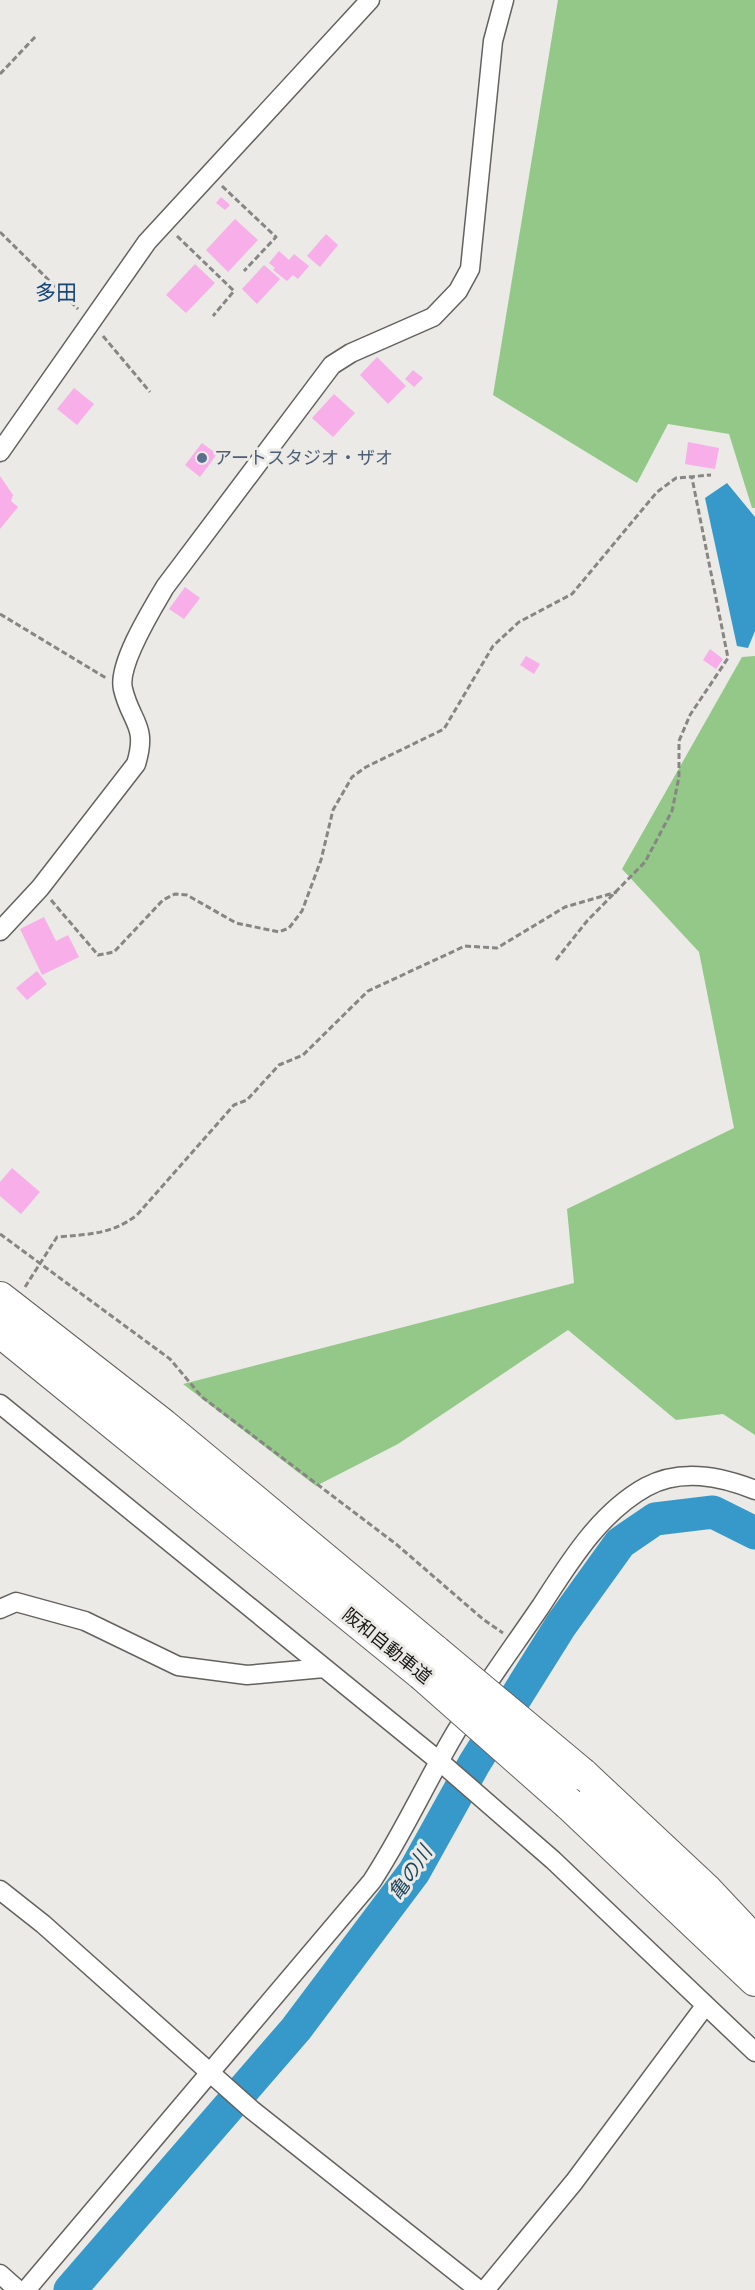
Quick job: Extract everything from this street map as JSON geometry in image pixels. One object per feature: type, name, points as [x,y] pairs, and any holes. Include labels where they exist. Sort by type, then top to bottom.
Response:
[{"type":"highway","name":"阪和自動車道","points":[[10,1296],[163,1425],[429,1663],[569,1804],[755,1980]]},
{"type":"highway","name":"阪和自動車道","points":[[0,1332],[429,1663],[582,1774],[706,1890],[755,1942]]},
{"type":"street","points":[[0,452],[147,242],[370,0]]},
{"type":"street","points":[[0,930],[40,888],[136,764],[142,747],[141,730],[123,688],[122,674],[152,609],[165,587],[332,365],[351,353],[433,318],[458,291],[470,269],[493,40],[504,0]]},
{"type":"street","points":[[0,1404],[478,1795],[553,1860],[755,2052]]},
{"type":"street","points":[[26,2290],[372,1881],[401,1837],[442,1765],[457,1731],[575,1555],[607,1518],[646,1487],[684,1474],[731,1480],[755,1490]]},
{"type":"street","points":[[0,1609],[16,1602],[85,1621],[178,1666],[247,1675],[324,1668]]},
{"type":"street","points":[[0,1890],[43,1924],[252,2110],[480,2290]]},
{"type":"street","points":[[484,2290],[574,2182],[705,2006]]},
{"type":"street","points":[[0,2274],[18,2290]]},
{"type":"path","points":[[0,74],[36,36]]},
{"type":"path","points":[[210,175],[276,237],[244,271]]},
{"type":"path","points":[[164,224],[234,291],[213,316]]},
{"type":"path","points":[[40,888],[98,954],[114,952],[163,900],[175,894],[187,895],[236,923],[279,932],[289,928],[302,911],[321,860],[333,810],[352,777],[366,767],[444,729],[494,646],[519,622],[572,594],[657,492],[676,478],[711,476]]},
{"type":"path","points":[[556,960],[587,921],[645,862],[672,811],[679,777],[679,741],[690,715],[728,658],[692,477]]},
{"type":"path","points":[[0,614],[123,688]]},
{"type":"path","points":[[10,1296],[42,1264],[57,1237],[121,1228],[137,1215],[234,1105],[247,1100],[279,1065],[303,1055],[368,991],[465,946],[497,948],[565,907],[617,892]]},
{"type":"path","points":[[0,1234],[170,1359],[202,1397],[396,1544],[484,1620],[517,1642]]},
{"type":"green space","points":[[558,0],[755,0],[755,508],[752,508],[729,434],[668,424],[637,483],[493,395]]},
{"type":"green space","points":[[755,656],[755,1435],[723,1414],[676,1420],[568,1330],[398,1444],[316,1486],[183,1384],[574,1283],[567,1209],[734,1128],[699,952],[622,869],[742,657]]},
{"type":"water","points":[[727,483],[755,517],[755,631],[748,648],[737,646],[705,498]]},
{"type":"building","points":[[221,197],[230,205],[225,210],[216,203]]},
{"type":"building","points":[[235,219],[258,240],[228,272],[206,250]]},
{"type":"building","points":[[326,234],[338,245],[320,267],[307,256]]},
{"type":"building","points":[[279,251],[289,260],[294,254],[309,266],[298,279],[293,275],[287,281],[273,270],[275,268],[269,263]]},
{"type":"building","points":[[195,264],[215,283],[186,313],[166,295]]},
{"type":"building","points":[[264,265],[280,279],[257,304],[242,289]]},
{"type":"building","points":[[377,357],[406,386],[388,404],[360,375]]},
{"type":"building","points":[[413,370],[423,378],[414,387],[405,379]]},
{"type":"building","points":[[74,388],[94,404],[77,425],[57,409]]},
{"type":"building","points":[[334,394],[355,413],[333,437],[312,418]]},
{"type":"building","points":[[688,442],[719,448],[715,469],[685,464]]},
{"type":"building","points":[[202,443],[217,454],[200,477],[185,465]]},
{"type":"building","points":[[0,476],[13,495],[11,501],[18,507],[0,529]]},
{"type":"building","points":[[185,587],[200,598],[184,619],[169,609]]},
{"type":"building","points":[[710,649],[723,659],[716,669],[703,660]]},
{"type":"building","points":[[526,656],[540,664],[534,674],[520,665]]},
{"type":"building","points":[[44,917],[56,941],[68,935],[79,957],[42,975],[20,929]]},
{"type":"building","points":[[37,971],[47,984],[27,1000],[16,988]]},
{"type":"building","points":[[12,1168],[40,1192],[21,1214],[0,1196],[0,1182]]},
{"type":"waterway","name":"亀の川","points":[[70,2290],[296,2029],[414,1872],[474,1764],[561,1625],[620,1543],[655,1519],[713,1512],[755,1533]]},
{"type":"place","name":"アートスタジオ・ザオ","points":[[202,458]]},
{"type":"district","name":"多田","points":[[56,292]]}]
